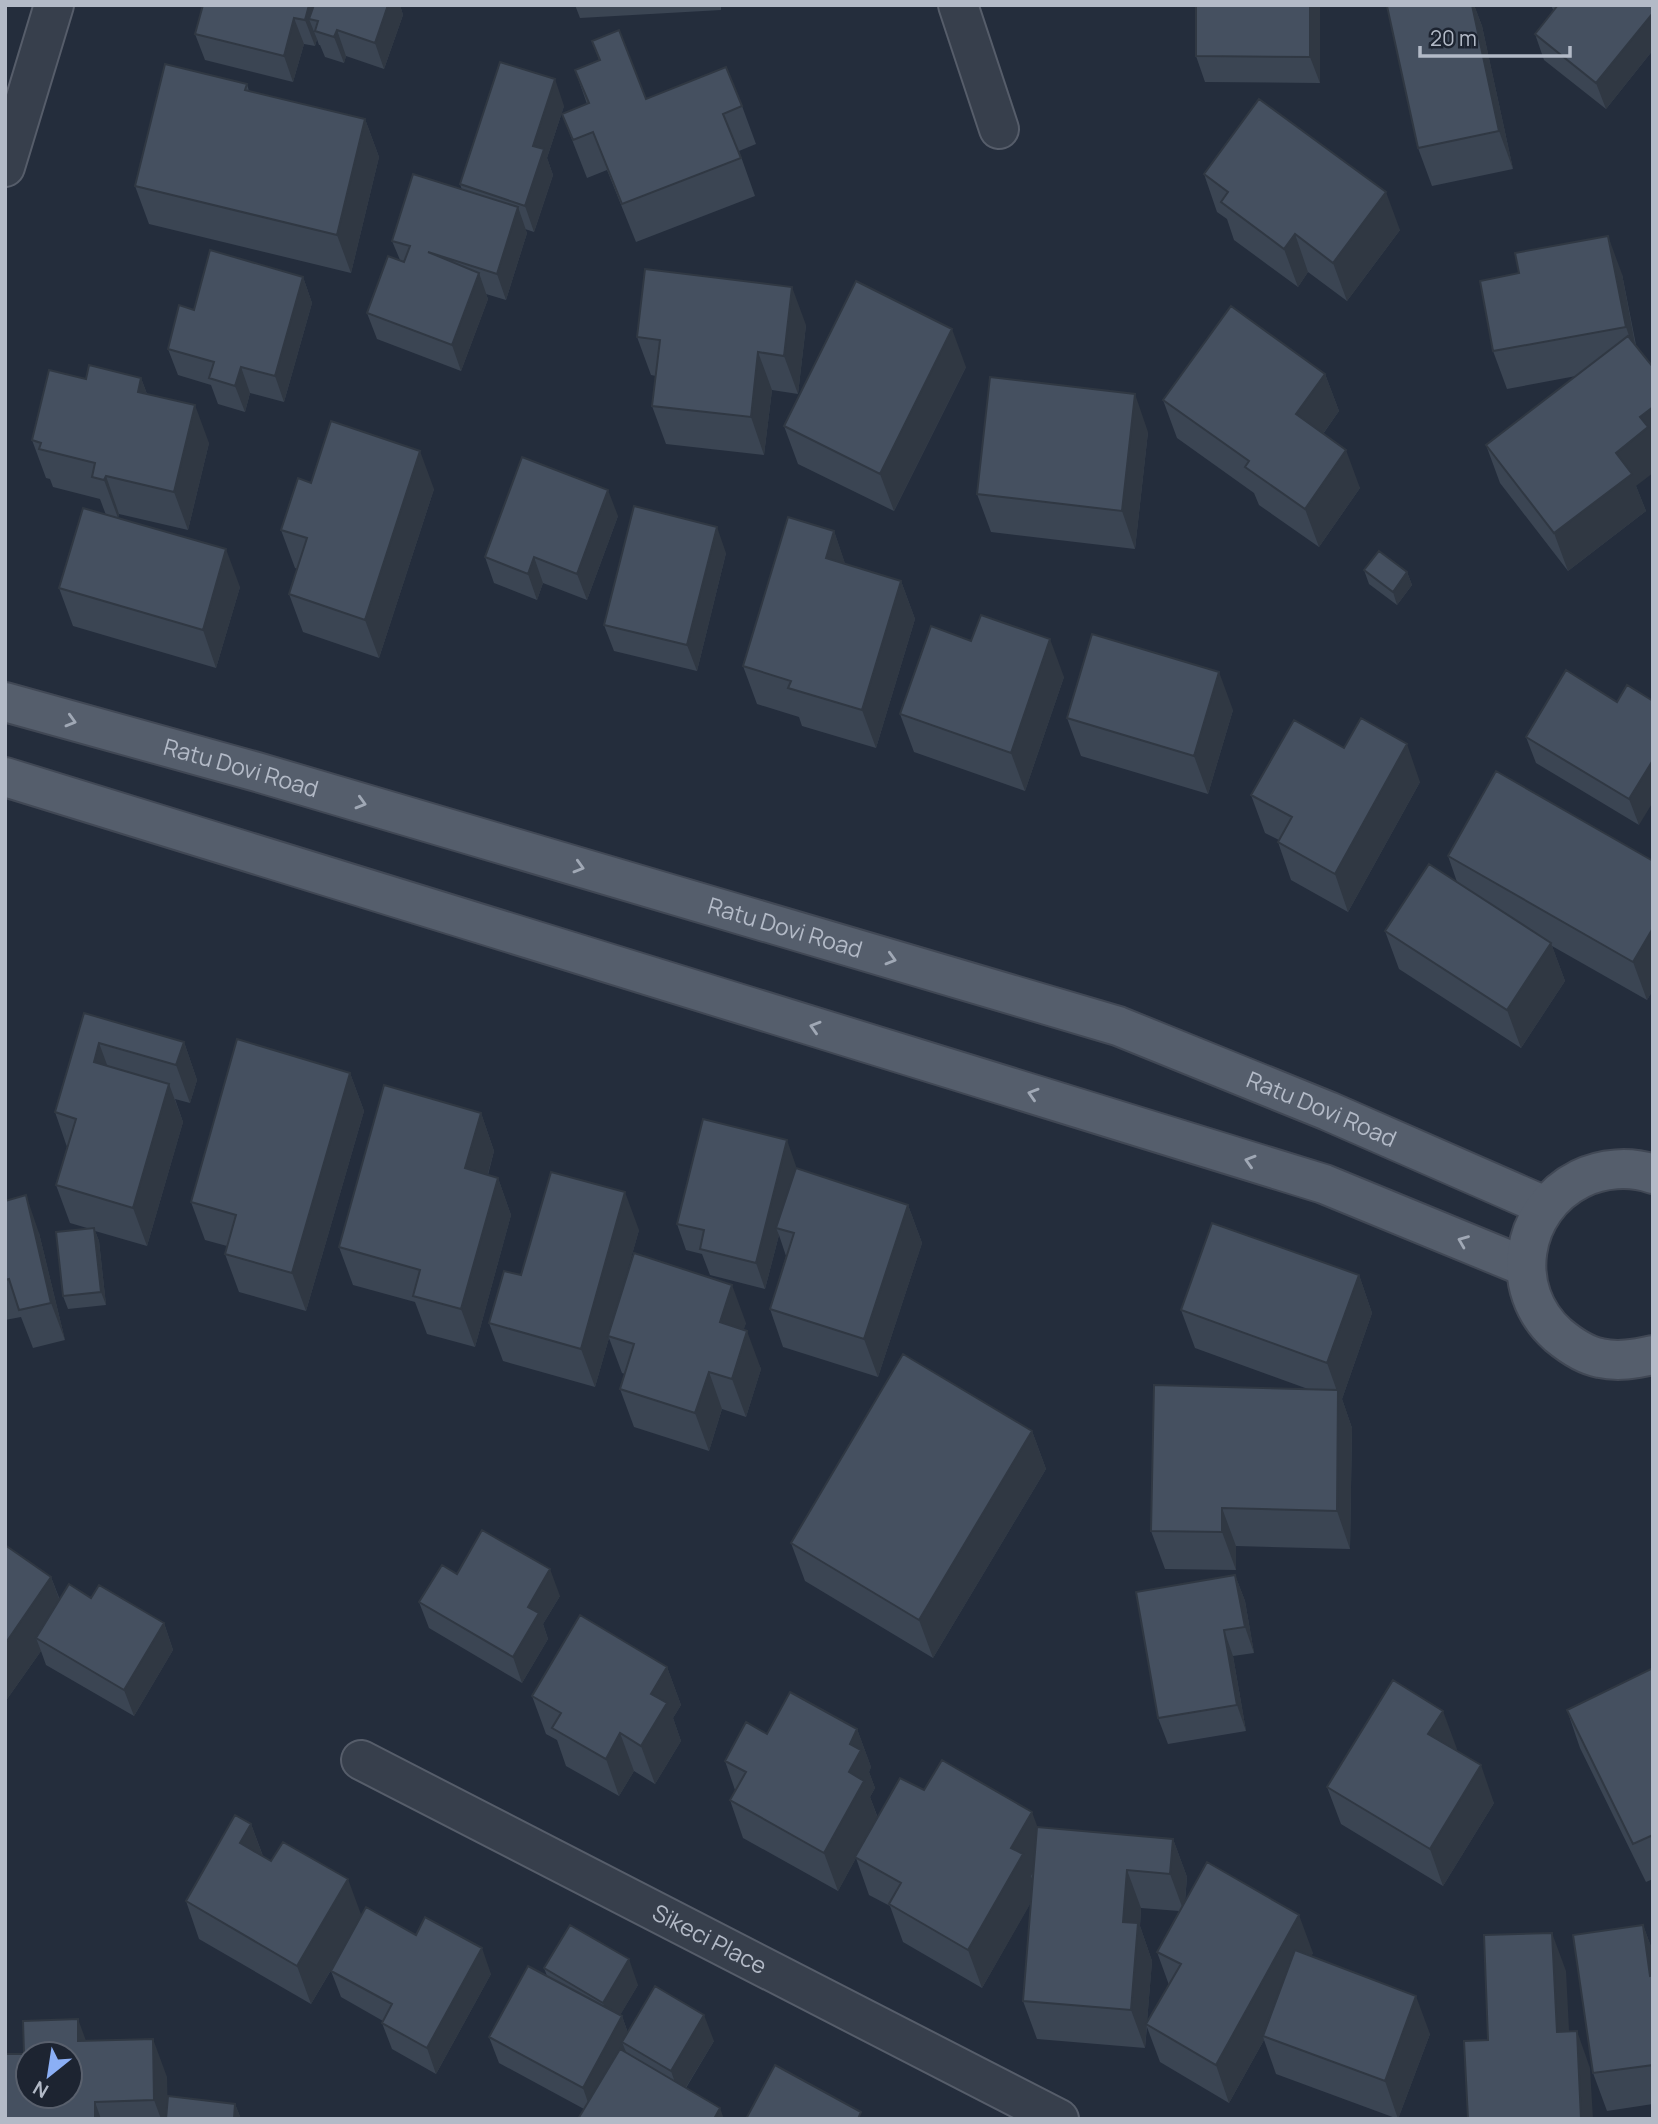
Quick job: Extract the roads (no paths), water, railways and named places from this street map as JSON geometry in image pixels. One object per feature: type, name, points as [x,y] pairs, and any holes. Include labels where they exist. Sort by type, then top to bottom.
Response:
[{"type":"main road","name":"Ratu Dovi Road","points":[[5,702],[257,772],[1118,1026],[1328,1111],[1545,1206]]},
{"type":"main road","points":[[5,776],[1324,1184],[1526,1267]]},
{"type":"main road","points":[[1652,1172],[1620,1169],[1592,1173],[1566,1186],[1545,1206],[1534,1225],[1527,1246],[1526,1267],[1532,1300],[1548,1326],[1571,1346],[1598,1358],[1629,1360],[1653,1355]]},
{"type":"street","points":[[5,167],[54,5]]},
{"type":"street","points":[[958,5],[999,128]]},
{"type":"street","name":"Sikeci Place","points":[[362,1760],[1059,2119]]}]
